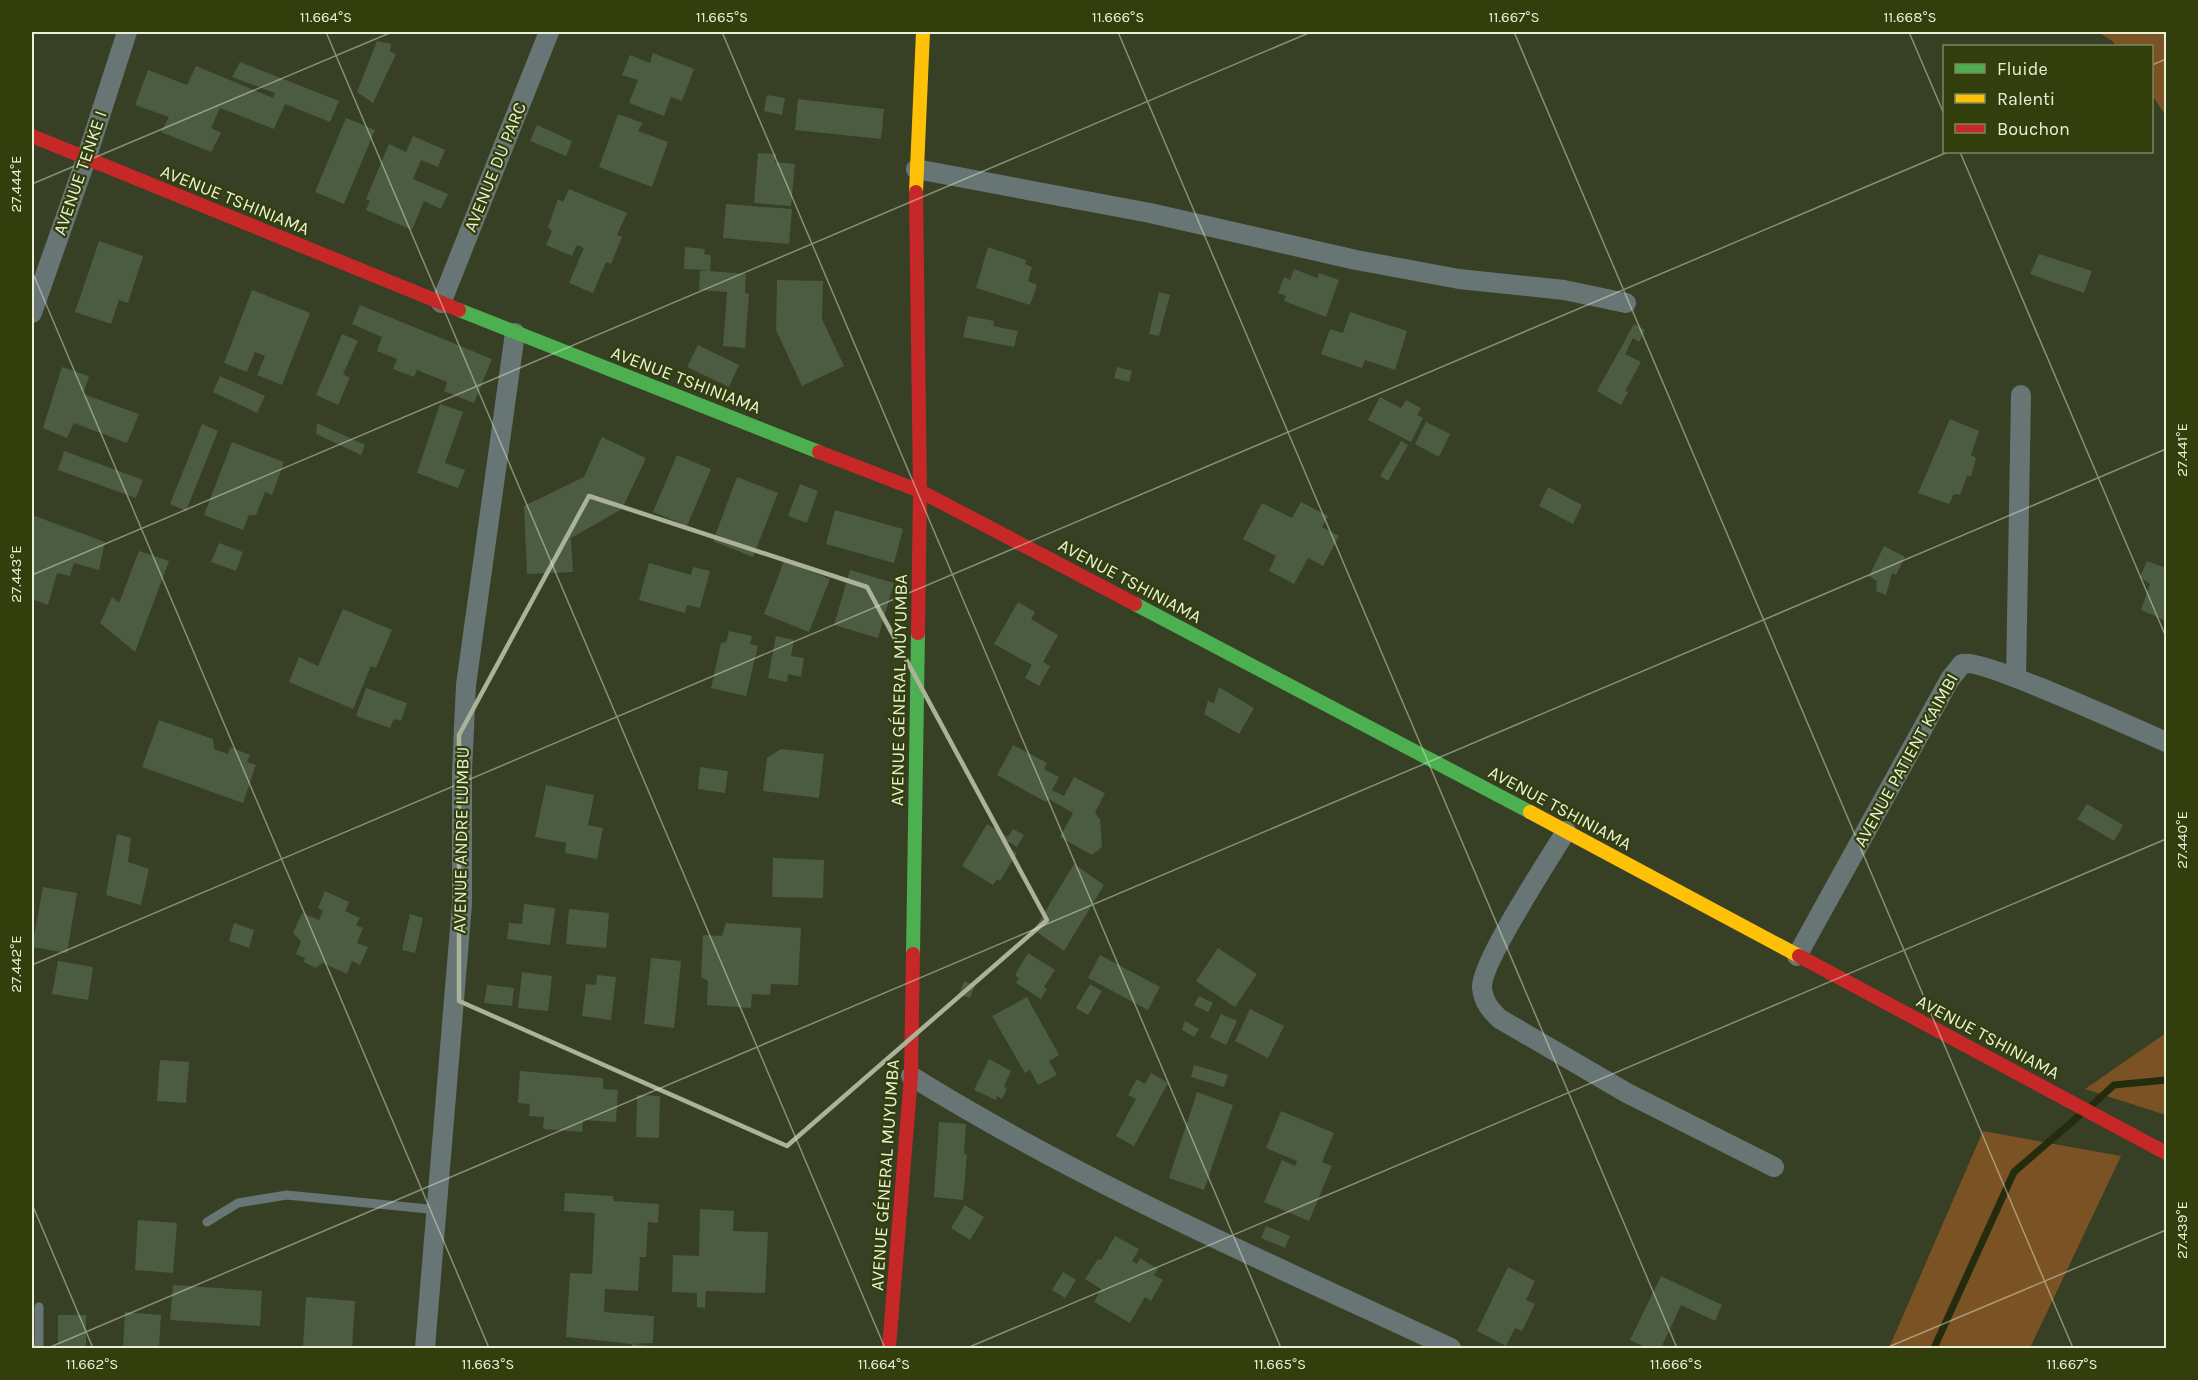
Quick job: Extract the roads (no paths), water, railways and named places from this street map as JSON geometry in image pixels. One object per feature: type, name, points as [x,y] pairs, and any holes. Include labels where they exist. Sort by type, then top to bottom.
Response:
[{"type":"street","name":"AVENUE TENKE I","points":[[32,313],[86,159],[127,32]]},
{"type":"street","name":"AVENUE DU PARC","points":[[441,303],[549,32]]},
{"type":"street","name":"AVENUE GÉNERAL MUYUMBA","points":[[889,1348],[911,1076],[920,491],[916,169],[923,32]]},
{"type":"street","name":"AVENUE TSHINIAMA","points":[[32,136],[515,333],[920,491],[1566,831],[2166,1153]]},
{"type":"street","points":[[916,169],[1150,213],[1356,260],[1459,279],[1564,290],[1626,303]]},
{"type":"street","name":"AVENUE ANDRE LUMBU","points":[[425,1348],[462,904],[462,771],[466,685],[515,333]]},
{"type":"street","points":[[2016,678],[2021,395]]},
{"type":"street","name":"AVENUE PATIENT KAIMBI","points":[[1797,956],[1958,667],[1967,662],[1973,663],[2016,678],[2166,742]]},
{"type":"street","points":[[1566,831],[1490,959],[1482,986],[1488,1007],[1500,1018],[1627,1093],[1774,1167]]},
{"type":"street","points":[[911,1076],[982,1120],[1144,1205],[1452,1348]]},
{"type":"lane","points":[[207,1222],[238,1203],[287,1195],[438,1210]]},
{"type":"lane","points":[[36,1348],[39,1345],[39,1306]]},
{"type":"waterway","points":[[2092,1105],[2114,1085],[2166,1080]]},
{"type":"waterway","points":[[1934,1348],[2014,1172],[2081,1114]]}]
